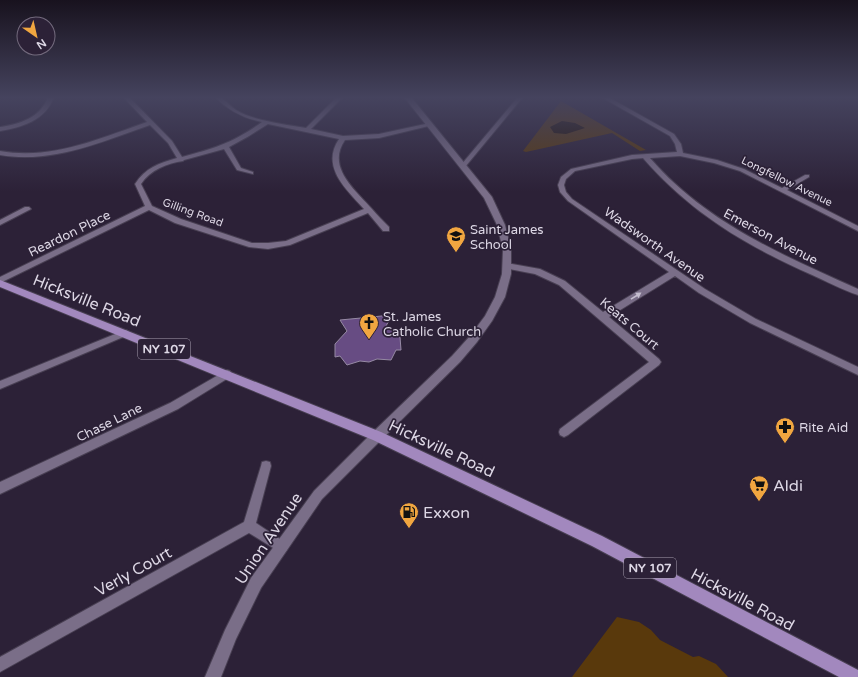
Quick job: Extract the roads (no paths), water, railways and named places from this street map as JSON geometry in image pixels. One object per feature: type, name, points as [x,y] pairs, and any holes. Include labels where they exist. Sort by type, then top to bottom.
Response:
[{"type":"main road","name":"Union Avenue","points":[[213,677],[230,635],[256,583],[318,495],[459,357],[485,326],[497,305],[504,287],[507,266],[506,243],[502,225],[498,214],[488,197],[433,129]]},
{"type":"main road","name":"Hicksville Road","points":[[0,281],[377,436],[597,541],[855,677]]},
{"type":"street","points":[[0,153],[21,157],[51,154],[133,129]]},
{"type":"street","points":[[156,129],[170,142],[181,160]]},
{"type":"street","name":"Gilling Road","points":[[257,129],[242,139],[226,147],[150,170],[140,179],[139,188],[149,207],[178,221],[252,245],[268,246],[287,243],[369,210]]},
{"type":"street","points":[[300,129],[343,138],[378,136],[413,129]]},
{"type":"street","points":[[463,166],[494,129]]},
{"type":"street","points":[[660,129],[672,135],[678,144],[680,154]]},
{"type":"street","points":[[343,138],[336,149],[337,171],[342,181],[386,228]]},
{"type":"street","points":[[226,147],[239,169],[251,173]]},
{"type":"street","name":"Wadsworth Avenue","points":[[680,154],[632,157],[573,170],[563,178],[561,185],[563,192],[570,200],[702,291],[753,321],[858,371]]},
{"type":"street","name":"Longfellow Avenue","points":[[680,154],[730,165],[783,190],[858,229]]},
{"type":"street","name":"Emerson Avenue","points":[[645,156],[674,188],[720,223],[785,260],[858,292]]},
{"type":"street","points":[[783,190],[807,176]]},
{"type":"street","name":"Reardon Place","points":[[0,281],[149,207]]},
{"type":"street","points":[[0,223],[27,210]]},
{"type":"street","name":"Keats Court","points":[[507,266],[536,271],[562,283],[656,362],[564,432]]},
{"type":"street","points":[[602,317],[675,272]]},
{"type":"street","points":[[0,385],[125,333]]},
{"type":"street","name":"Chase Lane","points":[[0,488],[174,406],[227,374]]},
{"type":"street","points":[[266,466],[249,526],[282,547]]},
{"type":"street","name":"Verly Court","points":[[0,665],[249,526]]},
{"type":"place","name":"Saint James School","points":[[456,253]]},
{"type":"place","name":"St. James Catholic Church","points":[[369,340]]},
{"type":"place","name":"Rite Aid","points":[[785,444]]},
{"type":"place","name":"Aldi","points":[[759,502]]},
{"type":"place","name":"Exxon","points":[[409,529]]}]
